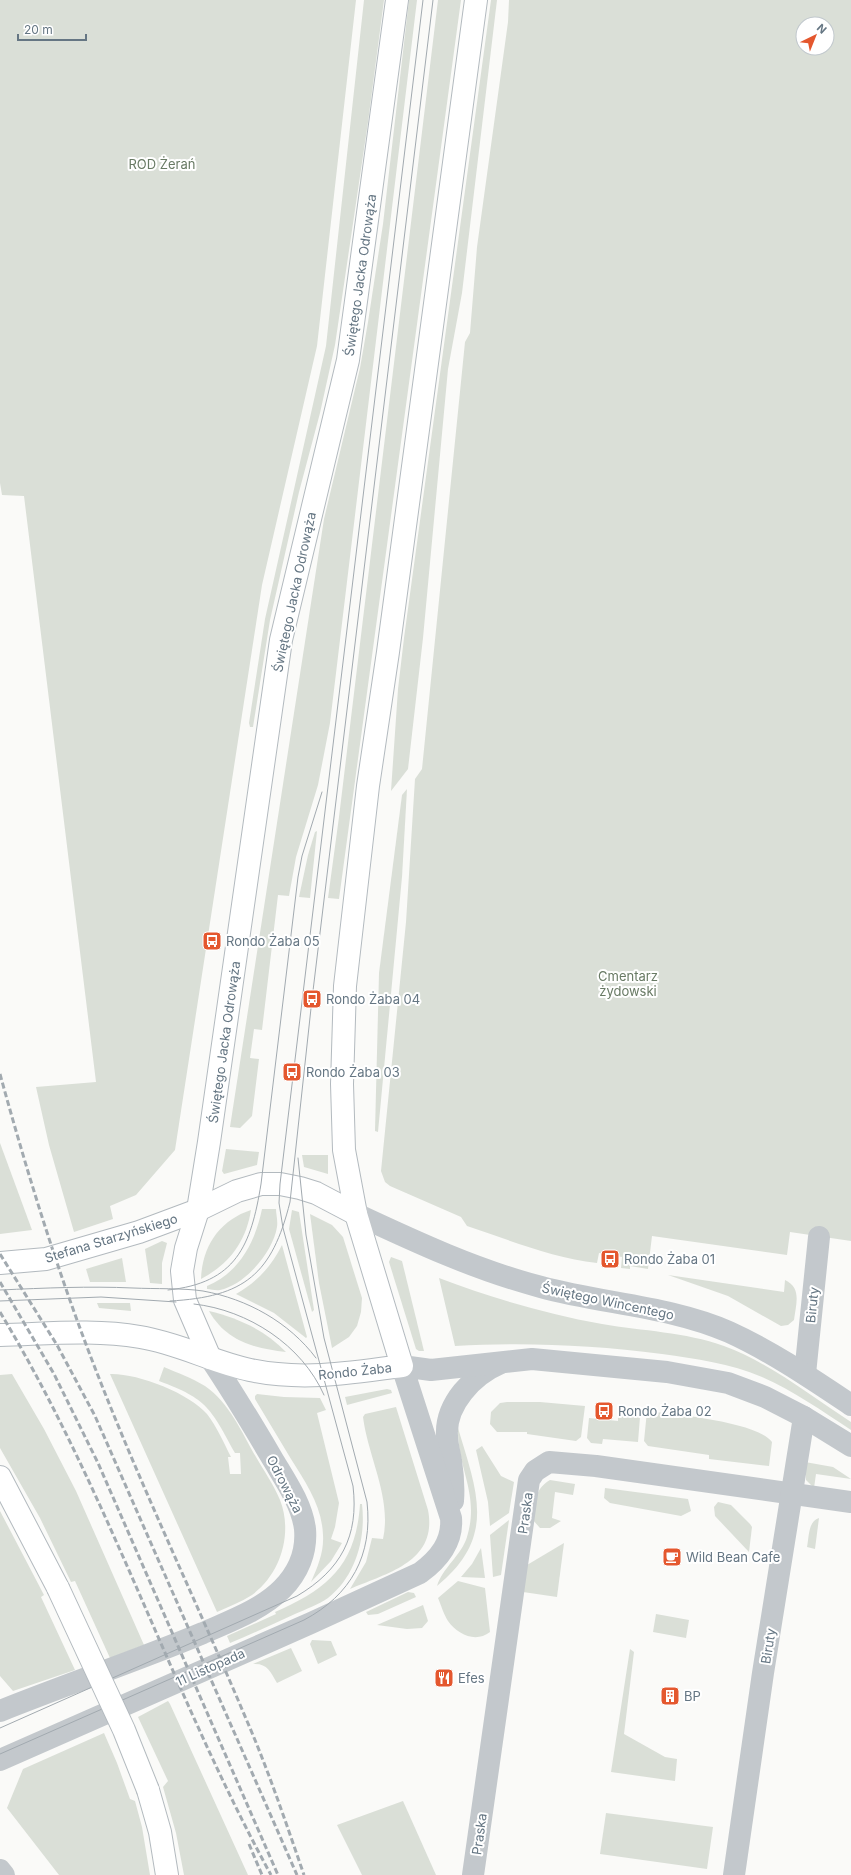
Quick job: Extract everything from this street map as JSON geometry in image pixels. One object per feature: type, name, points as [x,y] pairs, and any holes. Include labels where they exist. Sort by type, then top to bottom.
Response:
[{"type":"main road","name":"Świętego Jacka Odrowąża","points":[[198,1210],[281,640],[348,360],[397,0]]},
{"type":"main road","points":[[356,1214],[343,1139],[342,1084],[345,986],[368,786],[388,652],[476,0]]},
{"type":"main road","points":[[210,1358],[190,1315],[182,1288],[182,1271],[186,1248],[198,1210],[237,1191],[261,1184],[280,1184],[316,1193],[356,1214]]},
{"type":"main road","name":"Stefana Starzyńskiego","points":[[0,1263],[46,1259],[139,1232],[198,1210]]},
{"type":"main road","name":"Rondo Żaba","points":[[210,1358],[250,1370],[293,1376],[334,1376],[402,1366],[356,1214]]},
{"type":"main road","points":[[0,1334],[119,1334],[152,1339],[210,1358]]},
{"type":"main road","points":[[0,1477],[58,1588],[124,1730],[148,1790],[160,1832],[167,1875]]},
{"type":"street","name":"Świętego Wincentego","points":[[356,1214],[468,1265],[541,1288],[673,1314],[701,1322],[729,1333],[805,1374],[851,1405]]},
{"type":"street","name":"Biruty","points":[[805,1374],[819,1237]]},
{"type":"street","name":"Odrowąża","points":[[0,1711],[149,1656],[225,1623],[273,1597],[283,1589],[298,1569],[305,1546],[305,1528],[302,1516],[292,1494],[240,1403],[210,1358]]},
{"type":"street","points":[[451,1518],[402,1366],[431,1370],[510,1360],[532,1359],[667,1372],[728,1383],[766,1397],[804,1417],[851,1446]]},
{"type":"street","points":[[451,1518],[453,1486],[447,1436],[452,1410],[464,1392],[481,1376],[499,1364],[510,1360]]},
{"type":"street","name":"Biruty","points":[[734,1875],[791,1494],[804,1417]]},
{"type":"street","name":"Praska","points":[[473,1875],[529,1480],[535,1471],[549,1462],[851,1502]]},
{"type":"street","name":"11 Listopada","points":[[0,1760],[311,1623],[420,1573],[434,1562],[447,1544],[452,1527],[451,1518]]},
{"type":"street","points":[[0,1870],[4,1875]]},
{"type":"green space","name":"ROD Żerań","points":[[0,0],[356,0],[317,346],[262,585],[175,1150],[136,1195],[110,1206],[113,1219],[74,1232],[49,1145],[36,1087],[96,1082],[24,496],[2,495],[0,483]]},
{"type":"green space","points":[[364,0],[384,0],[368,122],[335,345],[320,413],[299,492],[270,620],[253,727],[250,727],[249,723],[265,619],[326,346]]},
{"type":"green space","points":[[409,0],[417,0],[330,723],[318,785],[296,857],[289,896],[278,895],[262,1030],[254,1029],[250,1058],[259,1059],[252,1116],[240,1128],[230,1127],[324,519],[360,368],[368,322],[383,224]]},
{"type":"green space","points":[[438,0],[461,0],[339,899],[328,898],[339,817]]},
{"type":"green space","points":[[491,0],[497,0],[462,293],[448,369],[423,638],[408,769],[391,791],[398,689],[404,638]]},
{"type":"green space","name":"Cmentarz żydowski","points":[[509,0],[851,0],[851,1241],[790,1232],[787,1255],[652,1236],[648,1269],[630,1266],[630,1269],[621,1268],[622,1257],[599,1253],[597,1263],[581,1261],[531,1248],[467,1226],[461,1217],[390,1186],[385,1182],[381,1171],[406,922],[415,779],[422,769],[465,342],[470,333],[477,247],[508,22]]},
{"type":"green space","points":[[407,789],[402,877],[378,1132],[375,1131],[379,973],[402,795]]},
{"type":"green space","points":[[317,831],[310,898],[299,897],[308,855],[315,832]]},
{"type":"green space","points":[[0,1143],[32,1230],[0,1234]]},
{"type":"green space","points":[[226,1149],[259,1152],[257,1165],[224,1174],[222,1171]]},
{"type":"green space","points":[[302,1155],[328,1155],[328,1174],[304,1167]]},
{"type":"green space","points":[[262,1209],[276,1209],[277,1222],[274,1237],[264,1257],[239,1282],[220,1290],[207,1289],[207,1286],[229,1273],[244,1255],[255,1233]]},
{"type":"green space","points":[[251,1210],[249,1222],[235,1251],[220,1266],[201,1279],[205,1256],[209,1245],[215,1236],[230,1220]]},
{"type":"green space","points":[[292,1210],[299,1212],[314,1310],[312,1312],[289,1229]]},
{"type":"green space","points":[[310,1214],[332,1225],[343,1237],[362,1298],[361,1312],[357,1326],[349,1337],[332,1348],[319,1283]]},
{"type":"green space","points":[[162,1241],[167,1243],[162,1263],[162,1284],[150,1283],[145,1249]]},
{"type":"green space","points":[[282,1245],[307,1337],[306,1338],[274,1313],[236,1294],[250,1285],[262,1274],[278,1253]]},
{"type":"green space","points":[[391,1257],[402,1261],[424,1351],[419,1351],[416,1349],[389,1262]]},
{"type":"green space","points":[[122,1258],[126,1282],[90,1282],[86,1269]]},
{"type":"green space","points":[[668,1275],[784,1292],[785,1280],[794,1287],[796,1292],[797,1302],[794,1320],[788,1325],[781,1326],[728,1296]]},
{"type":"green space","points":[[439,1278],[499,1299],[560,1315],[602,1324],[679,1335],[709,1341],[724,1346],[758,1361],[790,1381],[851,1422],[851,1430],[808,1402],[762,1377],[738,1368],[713,1362],[662,1354],[584,1346],[507,1344],[455,1346]]},
{"type":"green space","points":[[97,1303],[130,1303],[131,1311],[99,1308]]},
{"type":"green space","points":[[209,1311],[241,1321],[260,1331],[286,1352],[262,1348],[232,1336],[224,1330]]},
{"type":"green space","points":[[164,1367],[205,1386],[221,1400],[234,1418],[272,1483],[284,1513],[285,1526],[282,1552],[270,1576],[252,1595],[217,1612],[110,1374],[134,1377],[162,1386],[176,1392],[199,1406],[214,1424],[231,1457],[228,1457],[230,1474],[241,1474],[240,1453],[235,1453],[220,1426],[206,1407],[188,1394],[159,1381]]},
{"type":"green space","points":[[12,1374],[44,1429],[76,1491],[144,1645],[110,1658],[75,1581],[71,1582],[40,1518],[0,1448],[0,1375]]},
{"type":"green space","points":[[387,1389],[391,1390],[392,1393],[347,1405],[345,1397]]},
{"type":"green space","points":[[257,1394],[284,1397],[320,1398],[326,1410],[317,1413],[339,1503],[335,1527],[331,1539],[342,1543],[331,1561],[311,1582],[323,1547],[320,1514],[307,1486],[255,1399]]},
{"type":"green space","points":[[540,1402],[585,1406],[581,1437],[576,1441],[527,1434],[527,1432],[497,1432],[490,1424],[491,1412],[500,1403]]},
{"type":"green space","points":[[396,1407],[428,1510],[429,1528],[425,1542],[417,1554],[407,1563],[394,1571],[350,1589],[366,1562],[372,1538],[383,1539],[385,1524],[382,1493],[363,1417],[365,1414]]},
{"type":"green space","points":[[647,1411],[714,1420],[750,1429],[764,1435],[772,1442],[769,1466],[709,1459],[709,1455],[648,1446],[644,1441]]},
{"type":"green space","points":[[618,1414],[640,1417],[638,1442],[603,1439],[602,1444],[591,1443],[587,1438],[589,1418],[618,1421]]},
{"type":"green space","points":[[458,1428],[476,1493],[477,1513],[475,1531],[468,1550],[456,1568],[437,1586],[443,1573],[461,1550],[467,1537],[470,1522],[470,1494],[461,1456]]},
{"type":"green space","points":[[482,1446],[501,1476],[514,1482],[509,1513],[490,1526],[488,1502],[476,1450]]},
{"type":"green space","points":[[805,1462],[833,1467],[851,1479],[816,1474],[814,1488],[806,1480]]},
{"type":"green space","points":[[550,1480],[575,1484],[573,1495],[555,1492],[552,1518],[561,1521],[550,1528],[540,1528],[533,1520],[536,1497],[541,1488]]},
{"type":"green space","points":[[605,1488],[688,1499],[691,1511],[681,1516],[610,1503],[604,1498]]},
{"type":"green space","points":[[718,1502],[731,1505],[752,1527],[749,1552],[715,1516],[714,1507]]},
{"type":"green space","points":[[360,1504],[362,1504],[363,1517],[357,1556],[346,1579],[338,1589],[328,1598],[316,1605],[230,1643],[227,1636],[276,1614],[275,1612],[310,1594],[324,1584],[336,1572],[345,1559],[352,1543],[357,1525]]},
{"type":"green space","points":[[0,1511],[44,1595],[41,1597],[75,1670],[13,1691],[0,1676]]},
{"type":"green space","points":[[819,1518],[815,1549],[807,1547],[811,1526],[815,1520]]},
{"type":"green space","points":[[509,1520],[501,1575],[493,1577],[490,1535]]},
{"type":"green space","points":[[564,1543],[557,1597],[523,1592],[527,1565]]},
{"type":"green space","points":[[481,1548],[485,1578],[461,1577],[472,1564]]},
{"type":"green space","points":[[458,1581],[485,1588],[490,1632],[485,1635],[473,1637],[462,1634],[452,1626],[445,1616],[438,1598]]},
{"type":"green space","points":[[408,1592],[414,1593],[416,1597],[378,1614],[368,1615],[366,1612]]},
{"type":"green space","points":[[423,1605],[428,1621],[422,1628],[407,1629],[377,1625]]},
{"type":"green space","points":[[656,1614],[689,1620],[686,1638],[653,1632]]},
{"type":"green space","points":[[312,1640],[331,1641],[337,1655],[318,1664],[310,1644]]},
{"type":"green space","points":[[291,1648],[302,1671],[277,1683],[270,1671],[265,1666],[253,1664]]},
{"type":"green space","points":[[630,1649],[634,1652],[624,1734],[665,1757],[677,1759],[675,1781],[611,1772]]},
{"type":"green space","points":[[168,1701],[248,1875],[184,1875],[176,1833],[163,1787],[168,1781],[138,1717]]},
{"type":"green space","points":[[104,1733],[130,1799],[135,1801],[142,1827],[150,1875],[59,1875],[7,1808],[23,1769]]},
{"type":"green space","points":[[403,1801],[436,1875],[362,1875],[337,1825]]},
{"type":"green space","points":[[606,1813],[713,1827],[707,1869],[600,1854]]},
{"type":"tram line","points":[[0,1728],[297,1596],[312,1586],[336,1563],[350,1536],[353,1521],[353,1486],[283,1228],[279,1203],[280,1184],[423,0]]},
{"type":"tram line","points":[[170,1301],[196,1299],[218,1294],[236,1287],[251,1277],[264,1264],[274,1247],[283,1227],[290,1202],[312,999],[433,0]]},
{"type":"tram line","points":[[168,1290],[191,1286],[210,1279],[225,1270],[236,1258],[245,1243],[252,1226],[261,1184],[298,877],[302,856],[322,792]]},
{"type":"tram line","points":[[0,1754],[304,1620],[335,1598],[346,1586],[355,1572],[362,1556],[366,1539],[368,1521],[367,1502],[324,1338],[306,1235],[298,1158]]},
{"type":"tram line","points":[[0,1290],[100,1287],[203,1291],[235,1300],[266,1314],[293,1333],[316,1358]]},
{"type":"tram line","points":[[0,1301],[101,1297],[176,1302]]},
{"type":"tram line","points":[[194,1304],[234,1314],[253,1322],[271,1333],[302,1361],[314,1377],[324,1395]]},
{"type":"railway","points":[[0,1074],[45,1225],[70,1300],[97,1373],[133,1461],[255,1740],[304,1875]]},
{"type":"railway","points":[[0,1254],[57,1345],[95,1416],[297,1875]]},
{"type":"railway","points":[[0,1282],[54,1374],[98,1463],[278,1875]]},
{"type":"railway","points":[[0,1312],[39,1380],[74,1450],[202,1735],[235,1806],[271,1875]]},
{"type":"railway","points":[[249,1844],[262,1875]]},
{"type":"place","name":"Rondo Żaba 05","points":[[212,941]]},
{"type":"place","name":"Rondo Żaba 04","points":[[312,999]]},
{"type":"place","name":"Rondo Żaba 03","points":[[292,1072]]},
{"type":"place","name":"Rondo Żaba 01","points":[[610,1259]]},
{"type":"place","name":"Rondo Żaba 02","points":[[604,1411]]},
{"type":"place","name":"Wild Bean Cafe","points":[[672,1557]]},
{"type":"place","name":"Efes","points":[[444,1678]]},
{"type":"place","name":"BP","points":[[670,1696]]}]
